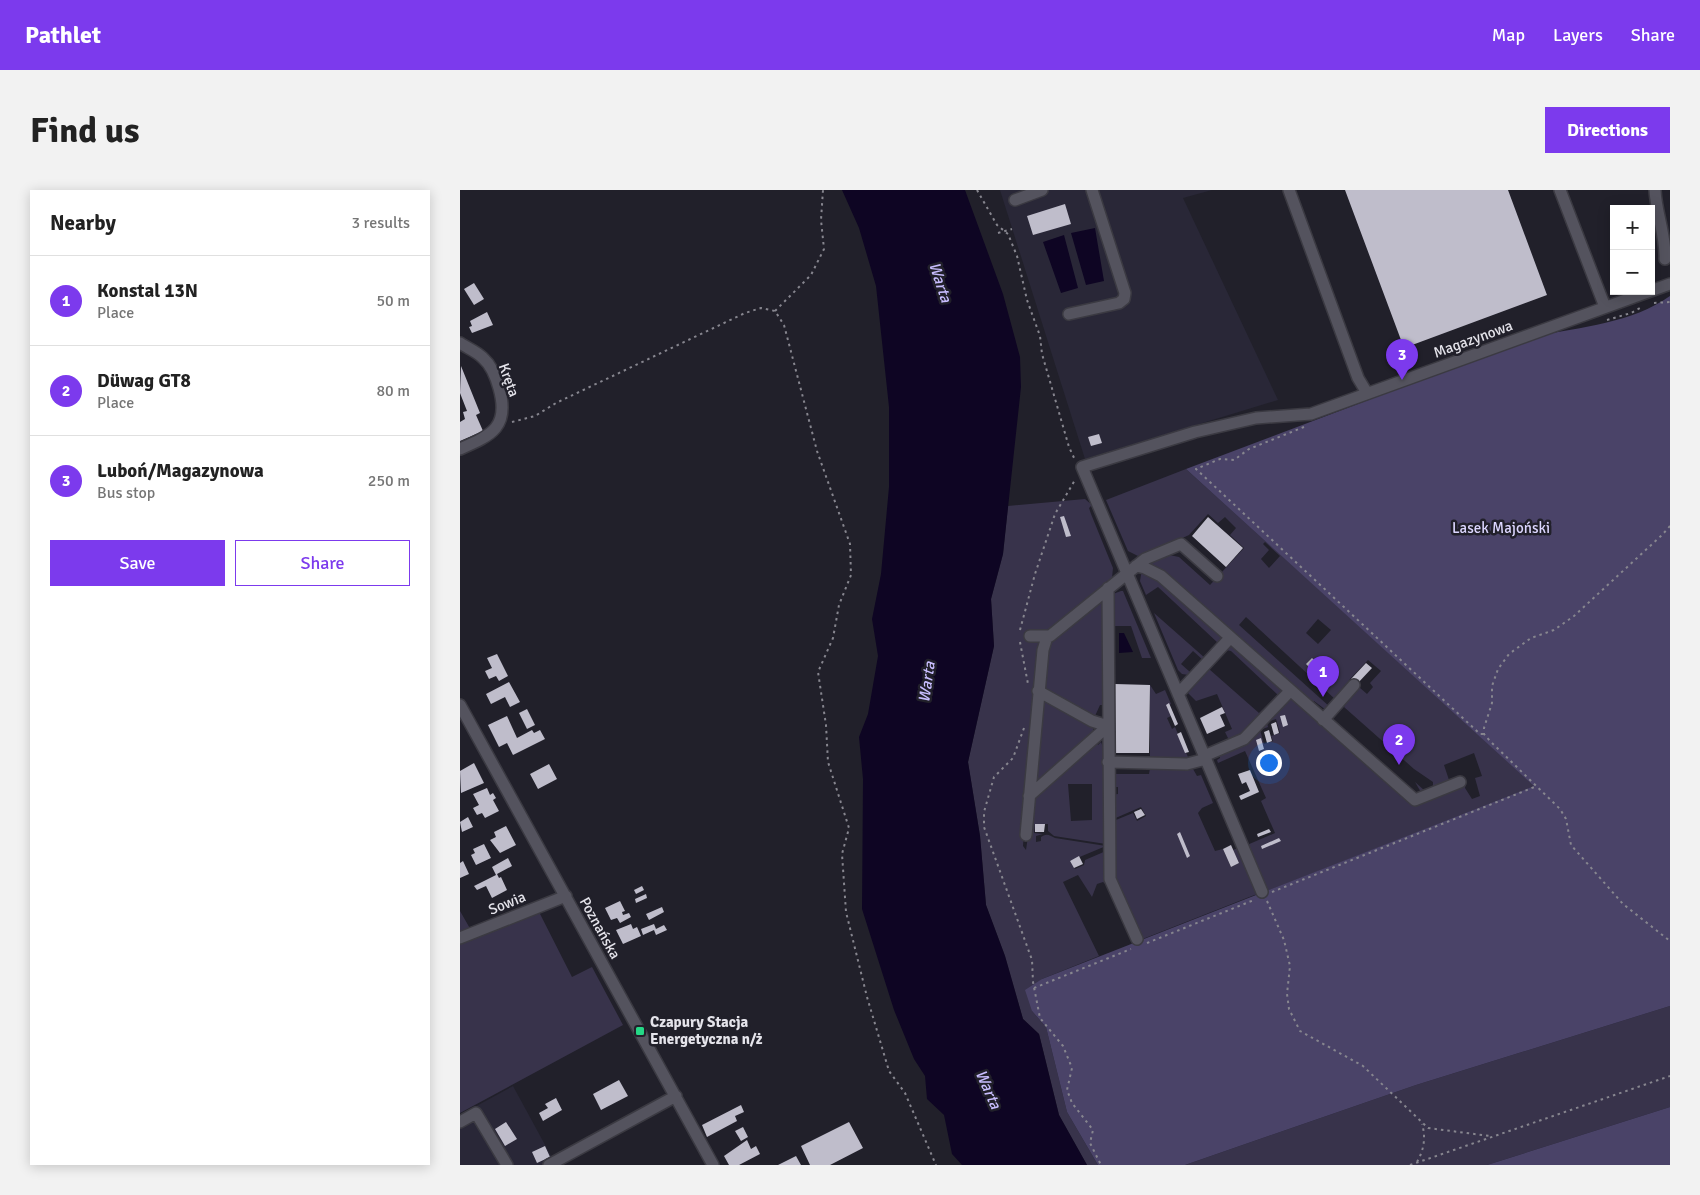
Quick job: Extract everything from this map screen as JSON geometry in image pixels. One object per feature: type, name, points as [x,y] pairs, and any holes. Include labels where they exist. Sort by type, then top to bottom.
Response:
[{"type":"street","points":[[1015,200],[1042,190]]},
{"type":"street","points":[[1069,314],[1119,303],[1124,299],[1124,286],[1092,190]]},
{"type":"street","points":[[1289,190],[1358,378],[1367,393]]},
{"type":"street","points":[[1560,190],[1605,307]]},
{"type":"street","points":[[1656,190],[1656,205],[1665,259]]},
{"type":"street","name":"Magazynowa","points":[[1082,467],[1196,432],[1247,420],[1310,414],[1670,284]]},
{"type":"street","name":"Kręta","points":[[460,343],[484,359],[497,381],[503,409],[500,422]]},
{"type":"street","points":[[460,449],[490,435],[500,422]]},
{"type":"street","points":[[1082,467],[1131,570],[1178,694],[1260,896]]},
{"type":"street","points":[[1026,835],[1038,690],[1043,650],[1047,637],[1145,559],[1181,544],[1217,576]]},
{"type":"street","points":[[1131,570],[1145,568],[1161,576],[1415,800],[1460,782]]},
{"type":"street","points":[[1108,588],[1110,879],[1139,943]]},
{"type":"street","points":[[1030,636],[1047,637]]},
{"type":"street","points":[[1178,694],[1230,638]]},
{"type":"street","points":[[1323,720],[1354,685]]},
{"type":"street","points":[[1038,690],[1092,721],[1108,726]]},
{"type":"street","points":[[1108,762],[1187,764],[1205,758],[1244,739],[1290,691]]},
{"type":"street","name":"Poznańska","points":[[460,706],[714,1165]]},
{"type":"street","points":[[1029,796],[1108,726]]},
{"type":"street","name":"Sowia","points":[[460,938],[566,896]]},
{"type":"street","points":[[549,1165],[676,1096]]},
{"type":"street","points":[[460,1122],[476,1113],[507,1165]]},
{"type":"path","points":[[775,311],[811,275],[824,249],[821,220],[822,190]]},
{"type":"path","points":[[977,190],[997,225],[1006,231],[1017,256],[1027,300],[1040,336],[1042,354],[1068,447],[1073,457],[1082,467]]},
{"type":"path","points":[[998,233],[1012,230]]},
{"type":"path","points":[[1601,321],[1631,313],[1655,302],[1670,302]]},
{"type":"path","points":[[500,422],[515,422],[534,416],[556,403],[745,313],[761,308],[775,311],[784,325],[812,432],[850,544],[851,575],[839,605],[833,638],[818,672],[826,725],[828,762],[849,828],[842,854],[846,912],[867,998],[889,1071],[905,1093],[936,1165]]},
{"type":"path","points":[[1306,426],[1249,449],[1234,460],[1220,459],[1196,469],[1197,473],[1480,734],[1484,734],[1537,786],[1560,809],[1566,819],[1571,845],[1623,904],[1670,941]]},
{"type":"path","points":[[1484,734],[1492,703],[1492,686],[1498,668],[1508,654],[1531,638],[1554,630],[1574,616],[1670,526]]},
{"type":"path","points":[[1034,988],[1139,943],[1537,786]]},
{"type":"path","points":[[1270,908],[1287,952],[1290,966],[1287,994],[1289,1009],[1296,1027],[1304,1035],[1363,1066],[1422,1124],[1435,1130],[1490,1136]]},
{"type":"path","points":[[1410,1165],[1490,1136],[1670,1076]]},
{"type":"path","points":[[1416,1163],[1421,1155],[1424,1139],[1422,1124]]},
{"type":"shaded area","points":[[1000,190],[1212,190],[1183,198],[1278,400],[1085,459]]},
{"type":"shaded area","points":[[1186,469],[1535,786],[1267,891],[1247,845],[1275,833],[1261,801],[1266,798],[1245,751],[1218,763],[1217,760],[1220,758],[1220,753],[1238,745],[1254,733],[1287,700],[1293,698],[1413,804],[1466,783],[1465,788],[1472,799],[1480,796],[1475,778],[1482,776],[1474,753],[1444,765],[1450,783],[1422,794],[1415,782],[1425,791],[1433,788],[1433,782],[1414,769],[1344,707],[1359,687],[1367,694],[1373,687],[1370,683],[1381,671],[1368,660],[1350,679],[1336,700],[1246,617],[1239,625],[1330,707],[1326,710],[1314,701],[1312,703],[1299,696],[1165,577],[1145,564],[1161,556],[1179,557],[1210,585],[1244,548],[1230,535],[1236,528],[1225,517],[1218,523],[1208,514],[1189,535],[1146,555],[1138,556],[1128,551],[1106,500]],"holes":[[[1265,542],[1280,556],[1269,568],[1261,559],[1269,550],[1263,544]],[[1318,619],[1331,630],[1318,644],[1306,633]],[[1276,719],[1280,733],[1271,736],[1273,741],[1264,744],[1260,730],[1268,727],[1267,722]]]},
{"type":"shaded area","points":[[1085,499],[1092,505],[1089,508],[1113,568],[1112,578],[1103,584],[1105,588],[1051,632],[1024,632],[1025,639],[1041,640],[1028,765],[1023,846],[1026,850],[1034,795],[1095,741],[1098,745],[1101,742],[1104,750],[1106,844],[1054,836],[1048,831],[1048,824],[1035,824],[1034,833],[1043,834],[1036,836],[1036,842],[1041,841],[1041,837],[1050,835],[1055,838],[1106,846],[1070,861],[1075,869],[1084,865],[1085,860],[1106,851],[1107,885],[1103,882],[1097,884],[1092,897],[1078,875],[1063,882],[1099,956],[1042,979],[1032,1011],[1046,1027],[1067,1112],[1098,1165],[1087,1165],[1059,1115],[1039,1034],[1023,1019],[1005,956],[986,905],[980,836],[968,762],[994,646],[991,599],[1003,554],[1008,506]],"holes":[[[1068,784],[1092,784],[1092,820],[1071,821]]]},
{"type":"shaded area","points":[[1142,569],[1161,580],[1224,636],[1218,643],[1158,587],[1146,595],[1140,581]]},
{"type":"shaded area","points":[[1123,591],[1151,658],[1142,658],[1131,626],[1113,626],[1113,594]]},
{"type":"shaded area","points":[[1105,594],[1105,705],[1100,705],[1095,716],[1043,690],[1050,641]]},
{"type":"shaded area","points":[[1154,613],[1205,658],[1203,660],[1193,651],[1181,664],[1190,672],[1189,675],[1182,674],[1178,670]]},
{"type":"shaded area","points":[[1232,643],[1283,689],[1283,692],[1250,730],[1230,742],[1225,732],[1232,729],[1217,694],[1196,701],[1188,693],[1209,669],[1259,713],[1278,695],[1231,651],[1226,650]]},
{"type":"shaded area","points":[[1150,685],[1156,694],[1165,690],[1171,704],[1167,706],[1171,716],[1167,718],[1172,729],[1175,727],[1188,757],[1183,759],[1150,757]]},
{"type":"shaded area","points":[[1043,699],[1093,726],[1093,735],[1031,792]]},
{"type":"shaded area","points":[[1150,768],[1193,769],[1197,776],[1201,775],[1213,803],[1202,808],[1198,813],[1215,851],[1223,849],[1231,867],[1239,863],[1233,850],[1238,848],[1257,894],[1130,944],[1142,937],[1119,887],[1115,889],[1111,822],[1133,813],[1137,821],[1146,816],[1141,807],[1111,820],[1111,795],[1118,794],[1118,787],[1111,787],[1114,774],[1149,774]]},
{"type":"shaded area","points":[[536,906],[572,977],[592,967],[623,1025],[460,1113],[460,911],[472,932]]},
{"type":"shaded area","points":[[1670,1006],[1670,1107],[1487,1165],[1185,1165],[1416,1085]]},
{"type":"shaded area","points":[[513,1086],[556,1165],[460,1165],[460,1115]]},
{"type":"green space","name":"Lasek Majoński","points":[[1670,296],[1670,1006],[1416,1085],[1185,1165],[1098,1165],[1067,1112],[1046,1027],[1032,1011],[1025,990],[1042,979],[1534,786],[1186,469],[1537,336],[1588,327],[1623,318],[1655,305]]},
{"type":"green space","points":[[1670,1107],[1670,1165],[1487,1165]]},
{"type":"water","name":"Warta","points":[[842,190],[965,190],[1003,294],[1020,357],[1021,387],[1003,554],[991,599],[994,646],[968,762],[980,836],[986,905],[1005,956],[1023,1019],[1039,1034],[1059,1115],[1087,1165],[962,1165],[952,1154],[944,1115],[927,1099],[925,1076],[914,1059],[894,1010],[862,909],[863,779],[859,737],[868,714],[878,656],[872,619],[881,574],[889,487],[889,407],[876,286],[859,228]]},
{"type":"water","points":[[1095,228],[1104,281],[1086,285],[1071,233]]},
{"type":"water","points":[[1064,235],[1078,288],[1061,293],[1043,242]]},
{"type":"water","points":[[1119,633],[1124,633],[1133,652],[1119,653]]},
{"type":"building","points":[[1345,190],[1508,190],[1547,295],[1404,348]]},
{"type":"building","points":[[1065,204],[1071,224],[1033,235],[1027,216]]},
{"type":"building","points":[[474,283],[484,299],[474,305],[464,289]]},
{"type":"building","points":[[487,312],[493,325],[472,333],[469,327],[472,326],[470,321]]},
{"type":"building","points":[[461,366],[480,413],[476,415],[483,431],[460,441],[460,422],[465,419],[463,412],[467,411],[460,393]]},
{"type":"building","points":[[1099,434],[1102,443],[1091,446],[1088,437]]},
{"type":"building","points":[[1064,516],[1071,536],[1066,537],[1060,517]]},
{"type":"building","points":[[1208,517],[1243,548],[1226,567],[1192,536]]},
{"type":"building","points":[[497,654],[508,676],[499,681],[496,676],[489,679],[485,671],[492,668],[487,658]]},
{"type":"building","points":[[1312,658],[1319,665],[1313,671],[1306,664]]},
{"type":"building","points":[[1366,663],[1372,668],[1357,684],[1351,679]]},
{"type":"building","points":[[509,682],[520,702],[510,707],[505,697],[491,704],[486,694]]},
{"type":"building","points":[[1115,684],[1150,685],[1149,753],[1115,753]]},
{"type":"building","points":[[1169,703],[1178,724],[1175,726],[1166,705]]},
{"type":"building","points":[[1222,707],[1225,713],[1220,715],[1225,726],[1207,734],[1200,718]]},
{"type":"building","points":[[527,709],[535,725],[527,729],[519,713]]},
{"type":"building","points":[[1285,715],[1288,725],[1283,727],[1280,716]]},
{"type":"building","points":[[507,716],[517,738],[532,730],[534,733],[540,730],[545,739],[513,755],[507,743],[499,747],[488,725]]},
{"type":"building","points":[[1276,722],[1279,733],[1274,735],[1271,724]]},
{"type":"building","points":[[1269,730],[1272,741],[1267,743],[1264,732]]},
{"type":"building","points":[[1181,732],[1189,752],[1185,753],[1177,734]]},
{"type":"building","points":[[1261,738],[1264,749],[1259,751],[1256,740]]},
{"type":"building","points":[[474,763],[484,783],[461,793],[460,771]]},
{"type":"building","points":[[549,764],[557,779],[538,789],[530,774]]},
{"type":"building","points":[[1250,770],[1259,792],[1241,800],[1239,796],[1250,791],[1246,782],[1242,784],[1238,774]]},
{"type":"building","points":[[487,788],[490,795],[493,793],[496,798],[493,800],[499,811],[485,818],[482,813],[477,815],[473,808],[479,805],[473,794]]},
{"type":"building","points":[[1141,809],[1145,815],[1137,819],[1134,812]]},
{"type":"building","points":[[468,817],[473,827],[462,832],[460,822]]},
{"type":"building","points":[[1035,824],[1045,824],[1044,832],[1035,832]]},
{"type":"building","points":[[506,826],[516,845],[500,853],[490,840],[496,837],[494,832]]},
{"type":"building","points":[[1269,829],[1271,832],[1258,837],[1257,834]]},
{"type":"building","points":[[1180,832],[1190,856],[1187,858],[1177,834]]},
{"type":"building","points":[[1279,838],[1281,841],[1262,849],[1261,846]]},
{"type":"building","points":[[484,844],[491,858],[476,865],[471,855],[475,853],[473,849]]},
{"type":"building","points":[[1231,845],[1239,863],[1231,867],[1223,849]]},
{"type":"building","points":[[1079,856],[1083,864],[1074,868],[1070,861]]},
{"type":"building","points":[[508,858],[512,866],[497,874],[499,878],[501,877],[507,890],[492,898],[486,886],[477,890],[474,886],[496,875],[492,867]]},
{"type":"building","points":[[463,861],[469,874],[460,878],[460,863]]},
{"type":"building","points":[[642,886],[644,890],[636,894],[634,890]]},
{"type":"building","points":[[646,894],[647,898],[636,903],[635,899]]},
{"type":"building","points":[[620,901],[625,911],[622,912],[623,915],[629,913],[631,917],[620,923],[617,918],[611,920],[605,908]]},
{"type":"building","points":[[662,907],[664,912],[649,920],[646,914]]},
{"type":"building","points":[[631,924],[633,929],[637,927],[641,936],[623,944],[616,930]]},
{"type":"building","points":[[654,924],[656,929],[664,925],[667,930],[656,935],[654,930],[643,935],[641,929]]},
{"type":"building","points":[[619,1080],[628,1096],[601,1110],[593,1094]]},
{"type":"building","points":[[556,1098],[562,1110],[543,1121],[539,1113],[548,1108],[545,1104]]},
{"type":"building","points":[[741,1105],[744,1112],[735,1116],[737,1121],[707,1137],[702,1125]]},
{"type":"building","points":[[506,1122],[517,1139],[505,1146],[495,1129]]},
{"type":"building","points":[[849,1122],[863,1148],[830,1165],[810,1165],[801,1146]]},
{"type":"building","points":[[743,1127],[748,1137],[741,1141],[735,1131]]},
{"type":"building","points":[[747,1140],[751,1149],[756,1146],[760,1154],[739,1165],[729,1165],[724,1156]]},
{"type":"building","points":[[545,1146],[550,1157],[537,1163],[532,1152]]},
{"type":"building","points":[[796,1156],[801,1165],[778,1165]]},
{"type":"place","name":"Luboń/Magazynowa","points":[[1402,380]]},
{"type":"place","name":"Konstal 13N","points":[[1323,697]]},
{"type":"place","name":"Düwag GT8","points":[[1399,765]]},
{"type":"place","name":"Czapury Stacja Energetyczna n/ż","points":[[640,1031]]}]
